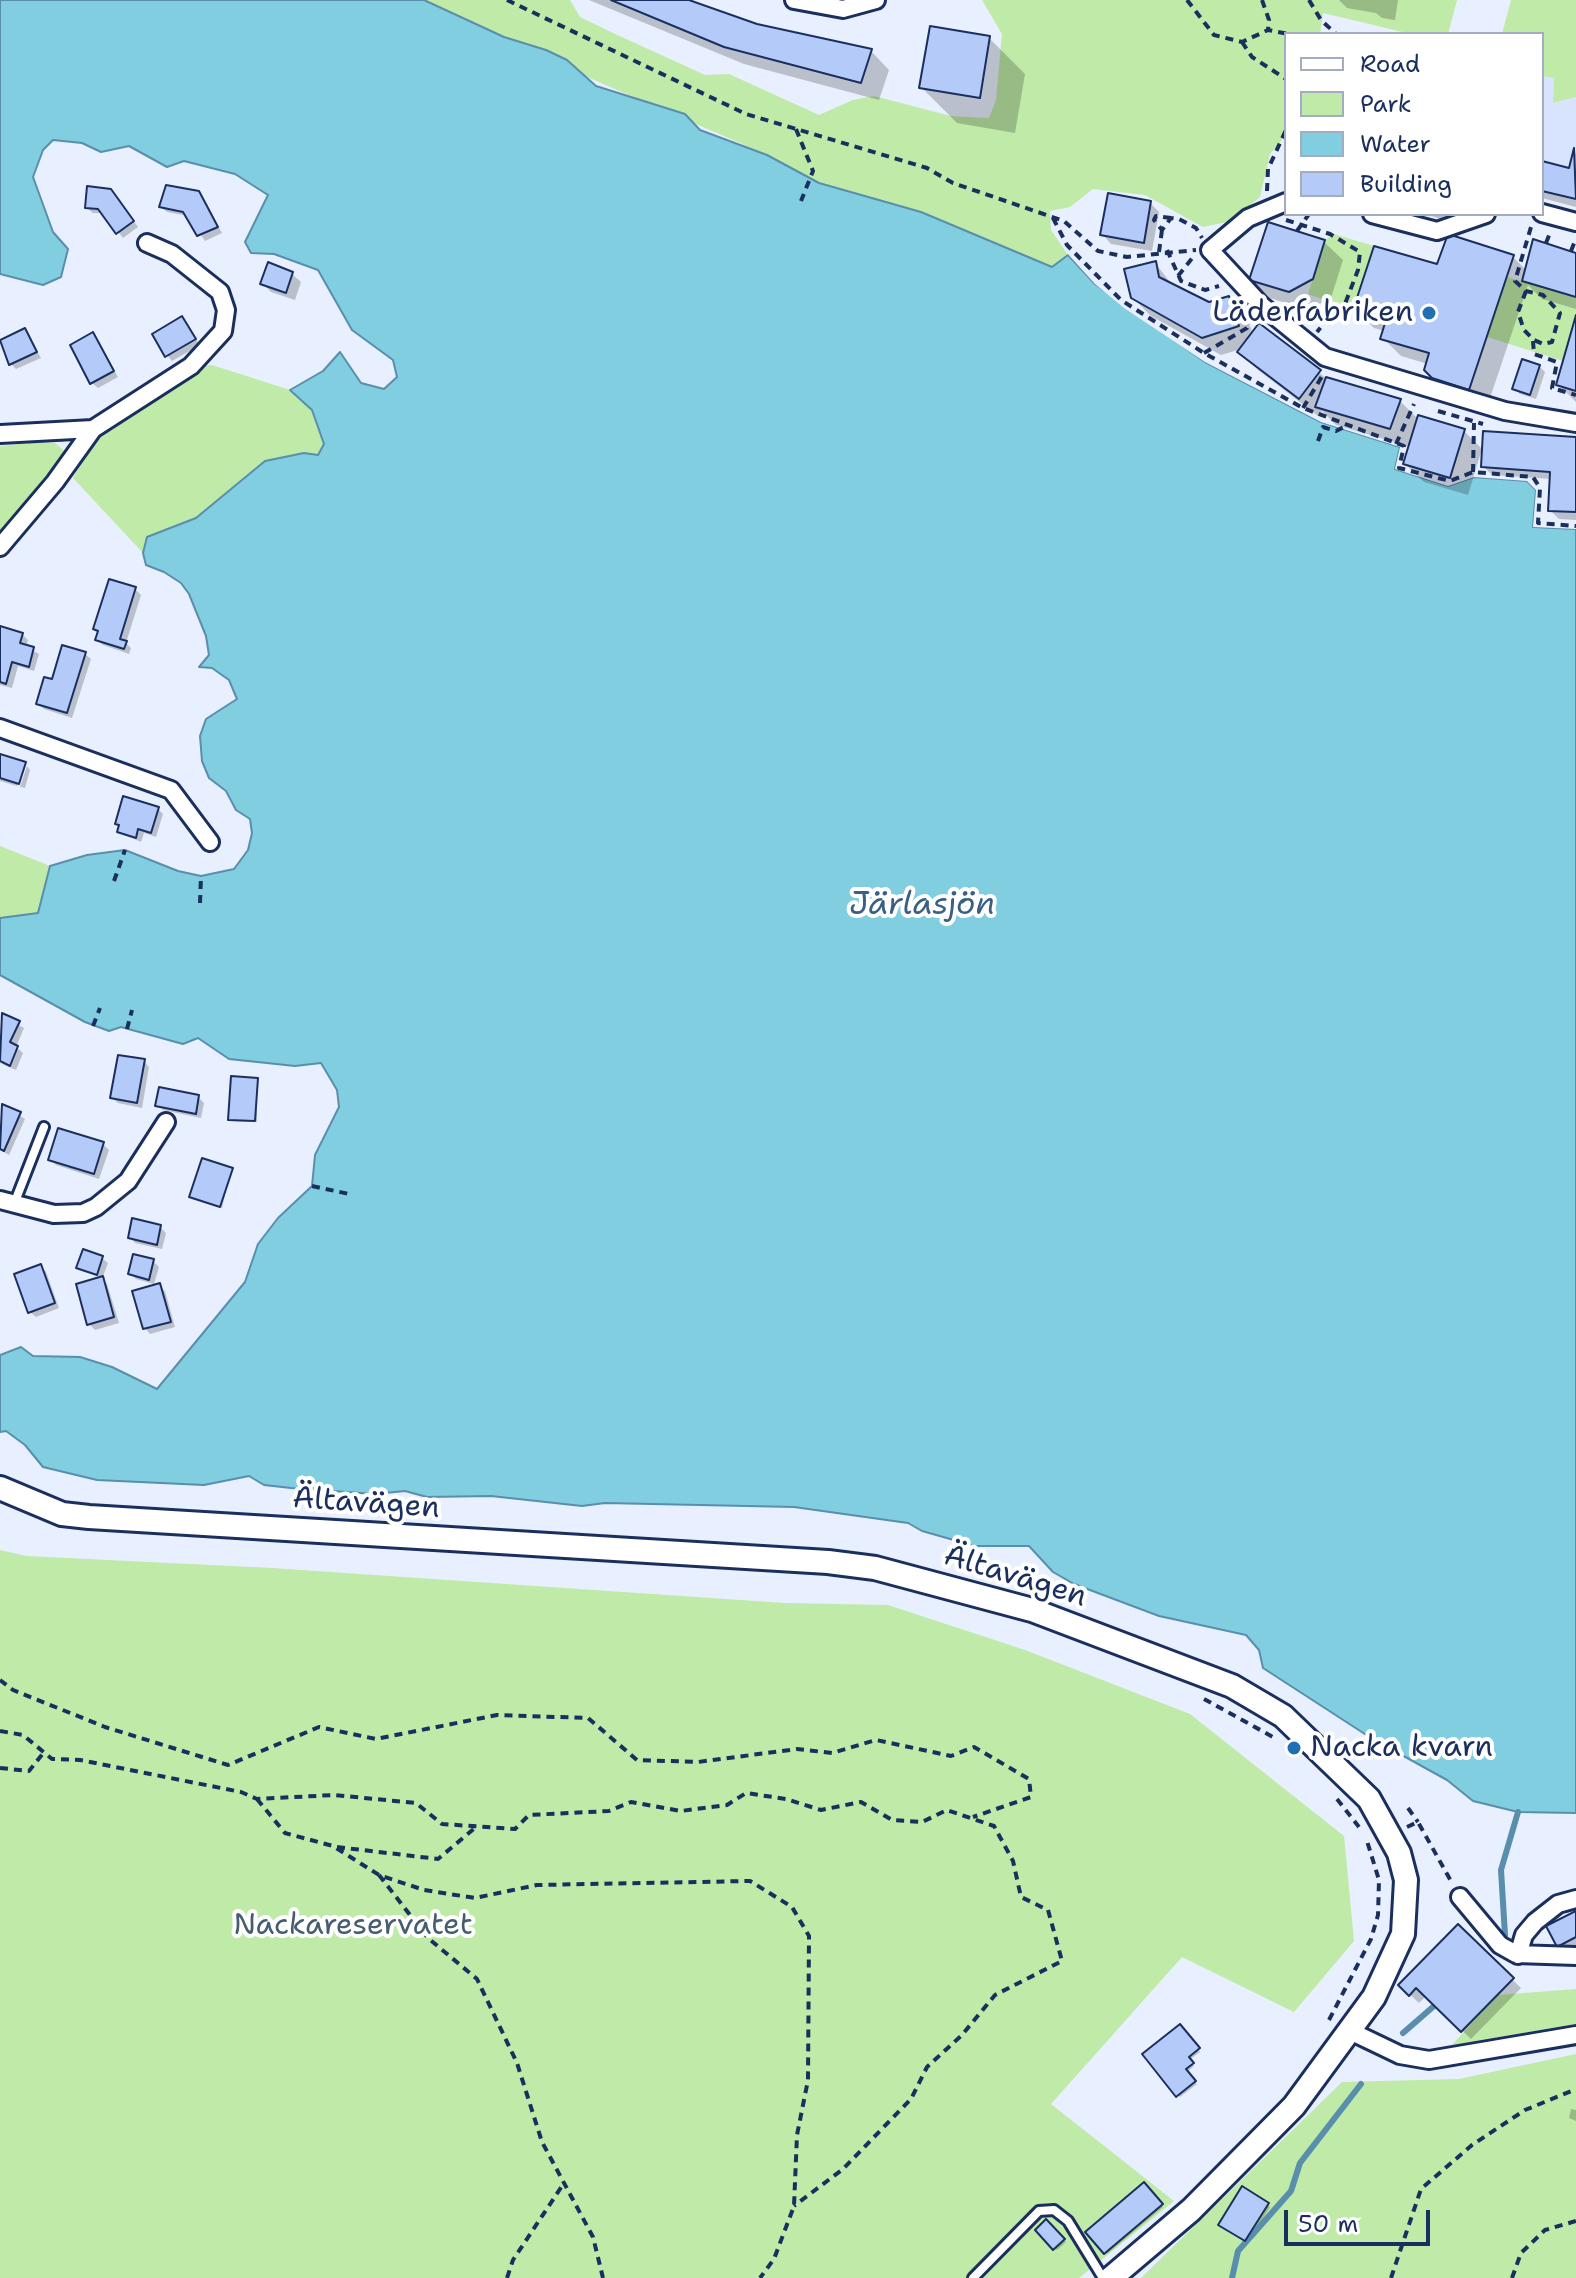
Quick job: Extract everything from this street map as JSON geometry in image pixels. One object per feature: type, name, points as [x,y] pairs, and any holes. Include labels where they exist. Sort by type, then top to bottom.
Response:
[{"type":"main road","name":"Ältavägen","points":[[0,1488],[62,1514],[89,1517],[828,1562],[875,1568],[1032,1610],[1232,1686],[1283,1716],[1327,1755],[1369,1799],[1399,1853],[1406,1880],[1403,1934],[1374,1997],[1294,2106],[1191,2210],[1111,2278]]},
{"type":"street","points":[[794,0],[843,9],[876,0]]},
{"type":"street","points":[[1279,204],[1248,218],[1204,250],[1261,305],[1325,357],[1505,411],[1576,423]]},
{"type":"street","points":[[1544,214],[1576,222]]},
{"type":"street","points":[[1380,216],[1437,231],[1480,216]]},
{"type":"street","points":[[0,547],[55,482],[93,429],[191,366],[223,331],[226,310],[220,292],[172,254],[147,243]]},
{"type":"street","points":[[0,434],[93,429]]},
{"type":"street","points":[[0,728],[171,790],[210,842]]},
{"type":"street","points":[[7,1202],[54,1214],[83,1213],[96,1207],[128,1181],[166,1122]]},
{"type":"street","points":[[1460,1897],[1500,1945],[1518,1955],[1576,1956]]},
{"type":"street","points":[[1518,1955],[1524,1935],[1535,1922],[1558,1904],[1576,1899]]},
{"type":"street","points":[[1350,2031],[1400,2055],[1429,2060],[1576,2035]]},
{"type":"lane","points":[[7,1202],[44,1127]]},
{"type":"lane","points":[[973,2278],[1039,2211],[1054,2210],[1068,2221],[1103,2278]]},
{"type":"path","points":[[507,0],[746,114],[927,168],[953,183],[1064,221],[1098,251],[1127,257],[1167,250],[1204,250]]},
{"type":"path","points":[[1187,0],[1214,35],[1242,42],[1268,30],[1284,33]]},
{"type":"path","points":[[1262,0],[1269,20],[1268,30]]},
{"type":"path","points":[[1309,0],[1321,20],[1334,32]]},
{"type":"path","points":[[1242,42],[1252,57],[1284,78]]},
{"type":"path","points":[[796,128],[813,171],[801,201]]},
{"type":"path","points":[[1279,204],[1266,196],[1270,181],[1268,169],[1284,134]]},
{"type":"path","points":[[1147,223],[1156,216],[1196,228],[1204,250]]},
{"type":"path","points":[[1297,231],[1308,216]]},
{"type":"path","points":[[1526,291],[1518,312],[1524,330],[1543,344],[1552,342],[1560,313],[1543,295],[1526,291],[1515,281],[1534,216]]},
{"type":"path","points":[[1053,218],[1067,245],[1121,300],[1204,353],[1303,408],[1404,446],[1399,468],[1450,481],[1473,472],[1533,477],[1540,488],[1538,523],[1576,526]]},
{"type":"path","points":[[1159,252],[1162,230],[1171,218]]},
{"type":"path","points":[[1154,220],[1162,230]]},
{"type":"path","points":[[1302,225],[1330,234],[1355,248],[1361,259],[1343,309],[1346,315],[1334,311],[1307,342]]},
{"type":"path","points":[[1546,243],[1550,233]]},
{"type":"path","points":[[1571,251],[1575,241]]},
{"type":"path","points":[[1167,250],[1178,276],[1205,290],[1223,285],[1228,288]]},
{"type":"path","points":[[1178,276],[1204,250]]},
{"type":"path","points":[[1204,353],[1247,328],[1251,317],[1248,306]]},
{"type":"path","points":[[1534,340],[1534,354],[1557,362],[1552,388],[1576,395]]},
{"type":"path","points":[[1396,444],[1412,403],[1488,425]]},
{"type":"path","points":[[1473,472],[1474,423]]},
{"type":"path","points":[[1318,441],[1323,427],[1336,431],[1346,426]]},
{"type":"path","points":[[114,881],[125,850]]},
{"type":"path","points":[[200,903],[201,876]]},
{"type":"path","points":[[93,1026],[100,1008]]},
{"type":"path","points":[[127,1029],[132,1010]]},
{"type":"path","points":[[312,1186],[349,1194]]},
{"type":"path","points":[[0,1680],[13,1690],[105,1727],[228,1765],[319,1727],[376,1739],[497,1715],[588,1718],[637,1760],[698,1762],[797,1749],[832,1753],[876,1740],[951,1756],[974,1747],[1029,1779],[1031,1797],[973,1817]]},
{"type":"path","points":[[1194,1694],[1275,1738]]},
{"type":"path","points":[[0,1731],[23,1735],[52,1759],[80,1760],[241,1792],[257,1799],[334,1795],[416,1803],[442,1824],[515,1829],[529,1815],[609,1811],[631,1802],[681,1811],[727,1805],[746,1793],[786,1799],[821,1810],[861,1802],[892,1820],[922,1822],[947,1810],[994,1826],[1013,1861],[1021,1897],[1048,1910],[1062,1961],[995,1995],[962,2035],[927,2067],[911,2099],[843,2169],[794,2206]]},
{"type":"path","points":[[0,1768],[29,1771],[44,1752]]},
{"type":"path","points":[[1323,2030],[1371,1939],[1378,1915],[1379,1880],[1358,1825],[1329,1791]]},
{"type":"path","points":[[257,1799],[285,1833],[333,1846],[438,1859],[478,1825]]},
{"type":"path","points":[[1408,1808],[1418,1822]]},
{"type":"path","points":[[333,1846],[379,1875],[424,1890],[475,1898],[537,1885],[750,1881],[792,1907],[809,1936],[808,2080],[797,2135],[794,2206],[774,2259],[760,2278]]},
{"type":"path","points":[[379,1875],[428,1938],[477,1979],[517,2063],[542,2142],[593,2237],[603,2278]]},
{"type":"path","points":[[1391,2278],[1421,2189],[1472,2145],[1525,2110],[1574,2090]]},
{"type":"path","points":[[507,2278],[513,2260],[564,2183]]},
{"type":"path","points":[[1512,2278],[1521,2253],[1545,2230],[1576,2221]]},
{"type":"shaded area","points":[[1544,76],[1554,78],[1553,103],[1576,97],[1576,149],[1569,168],[1544,162]]},
{"type":"green space","points":[[409,0],[570,0],[580,17],[613,33],[705,75],[729,74],[819,115],[853,100],[874,96],[951,116],[989,118],[996,100],[1002,34],[982,0],[1457,0],[1449,32],[1403,32],[1323,13],[1320,32],[1284,32],[1284,137],[1270,154],[1260,197],[1231,221],[1203,227],[1145,195],[1093,189],[1070,207],[1050,211],[1051,230],[1068,255],[1052,267],[801,175],[740,143]]},
{"type":"green space","points":[[1511,0],[1576,0],[1576,97],[1553,103],[1554,78],[1544,76],[1544,32],[1503,32]]},
{"type":"green space","points":[[1334,234],[1374,246],[1353,310],[1308,294],[1325,240]]},
{"type":"green space","points":[[1507,277],[1576,297],[1576,315],[1563,361],[1487,337]]},
{"type":"green space","points":[[212,365],[290,390],[312,410],[325,446],[318,455],[304,453],[265,461],[196,518],[147,537],[143,553],[73,478],[93,443],[103,433],[199,366]]},
{"type":"green space","points":[[55,443],[63,450],[65,458],[0,538],[0,446]]},
{"type":"green space","points":[[0,846],[50,866],[38,913],[0,918]]},
{"type":"green space","name":"Nackareservatet","points":[[0,1550],[26,1556],[272,1568],[784,1603],[888,1605],[1025,1650],[1190,1714],[1344,1836],[1354,1941],[1294,2012],[1182,1957],[1051,2104],[1174,2201],[1079,2278],[0,2278]]},
{"type":"green space","points":[[1576,1989],[1576,2024],[1452,2045],[1497,1995]]},
{"type":"green space","points":[[1576,2054],[1576,2278],[1141,2278],[1342,2082],[1459,2079]]},
{"type":"water","name":"Järlasjön","points":[[0,0],[424,0],[504,37],[567,60],[596,86],[685,114],[700,130],[767,155],[819,183],[921,212],[1052,267],[1068,255],[1095,284],[1205,362],[1321,422],[1400,447],[1395,469],[1448,486],[1474,477],[1527,481],[1536,490],[1533,527],[1576,529],[1576,1813],[1518,1812],[1473,1801],[1447,1780],[1371,1738],[1263,1668],[1259,1650],[1246,1635],[1159,1616],[1074,1584],[1053,1572],[1029,1546],[975,1546],[922,1531],[908,1523],[794,1507],[605,1503],[582,1506],[491,1496],[427,1497],[405,1491],[374,1494],[291,1488],[264,1485],[249,1476],[204,1485],[97,1480],[43,1467],[25,1445],[6,1431],[0,1432],[0,1355],[21,1347],[33,1356],[80,1357],[112,1367],[157,1389],[245,1282],[258,1244],[278,1218],[312,1186],[315,1155],[339,1107],[337,1090],[321,1063],[295,1066],[229,1059],[198,1038],[183,1044],[121,1027],[109,1031],[85,1022],[0,975],[0,918],[38,913],[50,866],[87,855],[125,850],[178,871],[201,876],[234,869],[248,850],[252,833],[250,819],[236,810],[226,791],[209,778],[202,761],[200,736],[206,719],[237,699],[229,680],[212,668],[199,667],[209,655],[206,636],[189,594],[181,583],[146,565],[143,553],[147,537],[196,518],[265,461],[304,453],[318,455],[324,444],[312,410],[290,390],[323,371],[340,352],[361,383],[384,389],[397,377],[393,360],[352,330],[318,270],[274,254],[251,253],[245,242],[268,195],[235,174],[184,161],[167,167],[129,146],[101,152],[82,143],[53,140],[43,150],[33,177],[53,232],[68,249],[61,277],[43,285],[0,274]]},
{"type":"pier","points":[[1066,252],[1126,304],[1207,359],[1323,419],[1402,444],[1400,467],[1448,482],[1474,473],[1529,477],[1540,489],[1537,523],[1576,525],[1576,529],[1533,527],[1536,490],[1527,481],[1474,477],[1448,486],[1395,469],[1400,447],[1321,422],[1205,362],[1124,308],[1095,284]]},
{"type":"building","points":[[611,0],[689,0],[757,24],[872,49],[861,83],[724,47]]},
{"type":"building","points":[[930,26],[990,36],[980,98],[919,88]]},
{"type":"building","points":[[1574,148],[1576,199],[1544,191],[1544,162],[1569,168]]},
{"type":"building","points":[[166,185],[199,191],[218,227],[197,236],[183,212],[159,207]]},
{"type":"building","points":[[87,186],[111,189],[134,221],[116,234],[98,209],[85,208]]},
{"type":"building","points":[[1108,193],[1151,201],[1144,243],[1100,235]]},
{"type":"building","points":[[1268,222],[1325,240],[1313,279],[1289,292],[1249,280]]},
{"type":"building","name":"Läderfabriken","points":[[1448,234],[1514,255],[1469,390],[1432,378],[1424,370],[1429,353],[1380,339],[1386,320],[1353,310],[1374,246],[1437,264]]},
{"type":"building","points":[[1533,239],[1576,253],[1576,297],[1522,281]]},
{"type":"building","points":[[1156,261],[1159,277],[1209,302],[1229,296],[1239,326],[1202,338],[1131,298],[1124,269]]},
{"type":"building","points":[[268,262],[293,272],[286,293],[260,284]]},
{"type":"building","points":[[1576,315],[1576,391],[1556,385]]},
{"type":"building","points":[[182,316],[196,339],[165,357],[152,334]]},
{"type":"building","points":[[1259,323],[1321,370],[1299,399],[1237,352]]},
{"type":"building","points":[[25,328],[37,352],[9,365],[0,340]]},
{"type":"building","points":[[93,332],[114,371],[90,384],[70,345]]},
{"type":"building","points":[[1522,359],[1540,365],[1530,395],[1512,389]]},
{"type":"building","points":[[1326,377],[1401,399],[1390,429],[1315,407]]},
{"type":"building","points":[[1418,415],[1465,429],[1450,478],[1403,464]]},
{"type":"building","points":[[1483,431],[1576,437],[1576,512],[1548,511],[1550,472],[1481,467]]},
{"type":"building","points":[[109,579],[136,587],[120,639],[127,641],[124,649],[95,640],[98,631],[93,629]]},
{"type":"building","points":[[0,626],[23,633],[20,643],[34,647],[29,667],[12,662],[6,684],[0,682]]},
{"type":"building","points":[[62,645],[86,652],[67,713],[36,704],[44,677],[52,679]]},
{"type":"building","points":[[0,754],[26,762],[19,784],[0,778]]},
{"type":"building","points":[[123,796],[159,807],[151,833],[138,829],[136,838],[117,832],[119,825],[115,824]]},
{"type":"building","points":[[2,1013],[20,1021],[10,1042],[18,1046],[10,1066],[0,1061]]},
{"type":"building","points":[[118,1055],[145,1059],[137,1103],[110,1098]]},
{"type":"building","points":[[231,1076],[258,1078],[255,1121],[228,1120]]},
{"type":"building","points":[[159,1087],[199,1095],[196,1114],[155,1106]]},
{"type":"building","points":[[2,1104],[21,1112],[4,1151],[0,1149]]},
{"type":"building","points":[[58,1128],[104,1142],[94,1174],[48,1160]]},
{"type":"building","points":[[202,1158],[233,1168],[220,1207],[189,1197]]},
{"type":"building","points":[[132,1218],[161,1225],[157,1245],[128,1238]]},
{"type":"building","points":[[83,1249],[103,1256],[97,1275],[76,1268]]},
{"type":"building","points":[[133,1254],[154,1259],[149,1280],[128,1274]]},
{"type":"building","points":[[41,1264],[55,1303],[28,1313],[14,1274]]},
{"type":"building","points":[[103,1276],[114,1317],[87,1325],[76,1284]]},
{"type":"building","points":[[160,1283],[171,1322],[143,1329],[132,1291]]},
{"type":"building","points":[[1576,1911],[1576,1937],[1557,1947],[1546,1926]]},
{"type":"building","points":[[1458,1924],[1514,1978],[1461,2032],[1416,1988],[1409,1996],[1398,1985]]},
{"type":"building","points":[[1180,2024],[1200,2048],[1189,2057],[1194,2063],[1186,2069],[1196,2081],[1176,2097],[1142,2054]]},
{"type":"building","points":[[1144,2182],[1163,2204],[1104,2254],[1085,2232]]},
{"type":"building","points":[[1242,2186],[1269,2203],[1245,2241],[1218,2225]]},
{"type":"building","points":[[1046,2219],[1065,2239],[1053,2250],[1035,2230]]},
{"type":"waterway","points":[[1505,1935],[1501,1870],[1518,1812]]},
{"type":"waterway","points":[[1403,2033],[1434,2006]]},
{"type":"waterway","points":[[1232,2278],[1238,2251],[1291,2191],[1300,2163],[1361,2084]]},
{"type":"place","name":"Läderfabriken","points":[[1429,313]]},
{"type":"place","name":"Nacka kvarn","points":[[1294,1748]]}]
